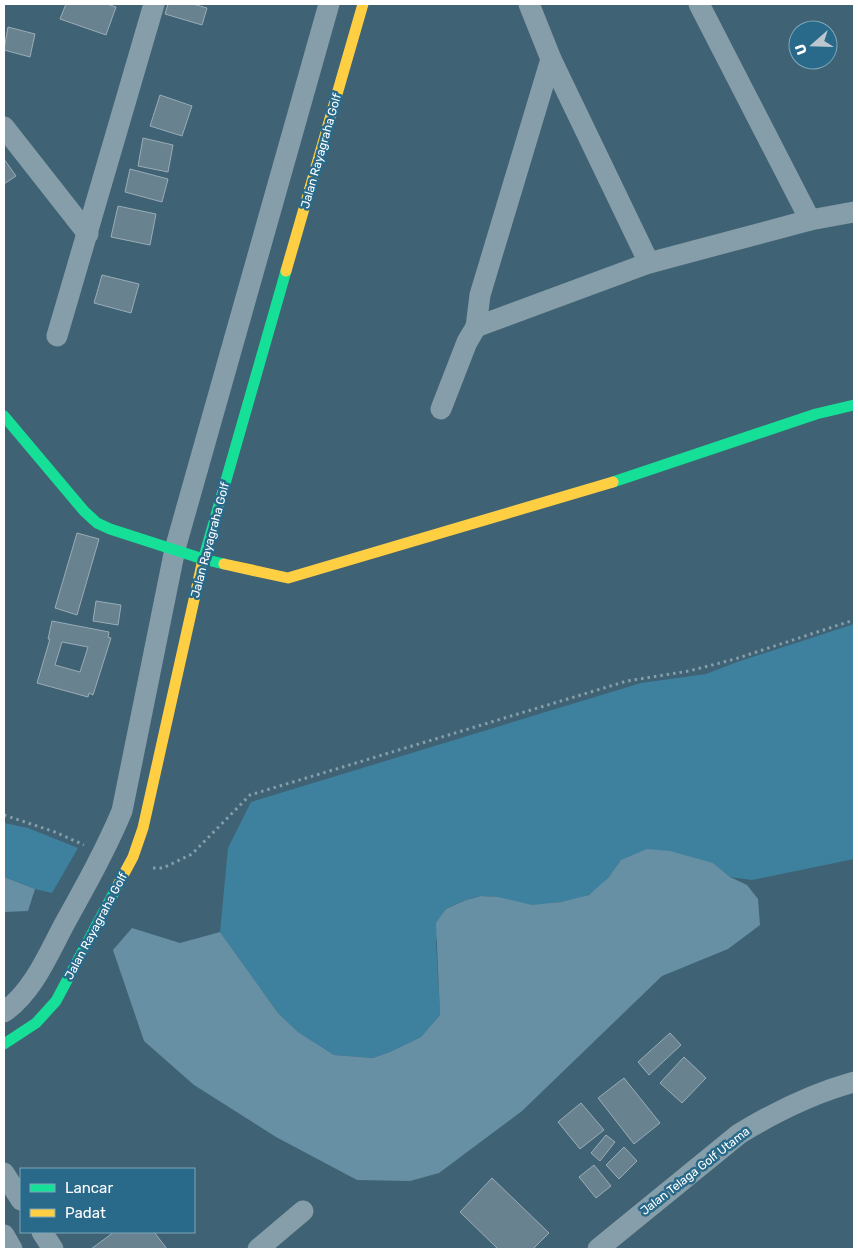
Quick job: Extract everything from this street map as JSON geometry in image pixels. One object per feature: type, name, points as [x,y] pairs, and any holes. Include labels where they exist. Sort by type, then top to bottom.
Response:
[{"type":"street","points":[[57,336],[154,4]]},
{"type":"street","points":[[4,1012],[14,1005],[32,983],[102,854],[122,811],[175,550],[329,4]]},
{"type":"street","name":"Jalan Rayagraha Golf","points":[[4,1044],[36,1023],[56,1001],[133,857],[143,828],[191,609],[204,559],[363,4]]},
{"type":"street","points":[[529,4],[551,59],[649,264]]},
{"type":"street","points":[[699,4],[810,220]]},
{"type":"street","points":[[441,408],[467,342],[476,327],[480,295],[551,59]]},
{"type":"street","points":[[4,127],[88,234]]},
{"type":"street","points":[[476,327],[649,264],[810,220],[854,212]]},
{"type":"street","points":[[4,416],[84,512],[97,523],[110,529],[204,559],[288,578],[616,481],[816,414],[854,405]]},
{"type":"street","name":"Jalan Telaga Golf Utama","points":[[598,1249],[739,1134],[761,1120],[829,1089],[854,1082]]},
{"type":"street","points":[[4,1173],[20,1198]]},
{"type":"street","points":[[258,1249],[303,1211]]},
{"type":"street","points":[[43,1233],[54,1249]]},
{"type":"street","points":[[4,1235],[12,1249]]},
{"type":"path","points":[[128,866],[163,868],[192,854],[250,795],[628,681],[689,671],[735,659],[854,620]]},
{"type":"path","points":[[4,815],[27,821],[55,832],[102,854]]},
{"type":"shaded area","points":[[854,624],[854,859],[752,880],[730,877],[713,863],[621,860],[599,887],[590,894],[578,898],[532,905],[489,896],[464,901],[446,909],[436,941],[440,1015],[421,1037],[373,1058],[334,1055],[298,1032],[278,1013],[220,932],[228,848],[251,802],[641,683],[706,674]]},
{"type":"shaded area","points":[[4,823],[28,828],[78,848],[52,893],[35,889],[4,877]]},
{"type":"shaded area","points":[[647,849],[670,851],[713,863],[730,877],[747,885],[758,899],[760,925],[728,949],[662,976],[522,1111],[439,1173],[410,1181],[357,1180],[276,1137],[194,1085],[144,1041],[113,950],[132,928],[180,943],[220,932],[278,1013],[298,1032],[334,1055],[373,1058],[421,1037],[440,1015],[436,923],[446,909],[481,896],[498,897],[532,905],[561,902],[589,895],[608,878],[621,860]]},
{"type":"shaded area","points":[[4,877],[35,889],[28,911],[4,912]]},
{"type":"building","points":[[66,4],[107,4],[116,7],[106,35],[60,19]]},
{"type":"building","points":[[168,4],[193,4],[207,8],[202,25],[165,14]]},
{"type":"building","points":[[8,27],[35,34],[30,57],[4,50]]},
{"type":"building","points":[[160,95],[192,106],[182,136],[150,126]]},
{"type":"building","points":[[143,138],[173,145],[168,172],[138,166]]},
{"type":"building","points":[[4,159],[16,176],[4,184]]},
{"type":"building","points":[[130,169],[168,179],[162,202],[125,192]]},
{"type":"building","points":[[118,206],[156,214],[150,245],[111,237]]},
{"type":"building","points":[[102,275],[139,284],[131,313],[94,303]]},
{"type":"building","points":[[77,533],[99,539],[77,615],[55,608]]},
{"type":"building","points":[[96,601],[121,605],[118,625],[93,621]]},
{"type":"building","points":[[52,621],[109,632],[108,637],[111,638],[93,695],[89,693],[88,697],[37,683],[50,639],[48,639]],"holes":[[[62,642],[88,647],[80,672],[55,665]]]},
{"type":"building","points":[[670,1033],[681,1045],[649,1075],[638,1062]]},
{"type":"building","points":[[684,1057],[706,1078],[682,1103],[660,1083]]},
{"type":"building","points":[[624,1078],[660,1123],[634,1144],[598,1098]]},
{"type":"building","points":[[581,1103],[604,1130],[580,1149],[558,1122]]},
{"type":"building","points":[[606,1135],[615,1142],[600,1161],[591,1153]]},
{"type":"building","points":[[624,1147],[637,1161],[619,1179],[606,1165]]},
{"type":"building","points":[[594,1165],[611,1186],[596,1198],[579,1177]]},
{"type":"building","points":[[492,1178],[549,1233],[533,1249],[498,1249],[460,1212]]},
{"type":"building","points":[[113,1233],[155,1233],[167,1249],[91,1249]]},
{"type":"traffic: fast","points":[[202,564],[286,271]]},
{"type":"traffic: fast","points":[[613,482],[816,414],[854,405]]},
{"type":"traffic: fast","points":[[4,416],[84,511],[97,523],[110,529],[224,564]]},
{"type":"traffic: fast","points":[[4,1044],[36,1023],[56,1001],[119,883]]},
{"type":"traffic: slow","points":[[286,271],[363,4]]},
{"type":"traffic: slow","points":[[224,564],[288,578],[613,482]]},
{"type":"traffic: slow","points":[[119,883],[133,857],[143,828],[202,564]]}]
